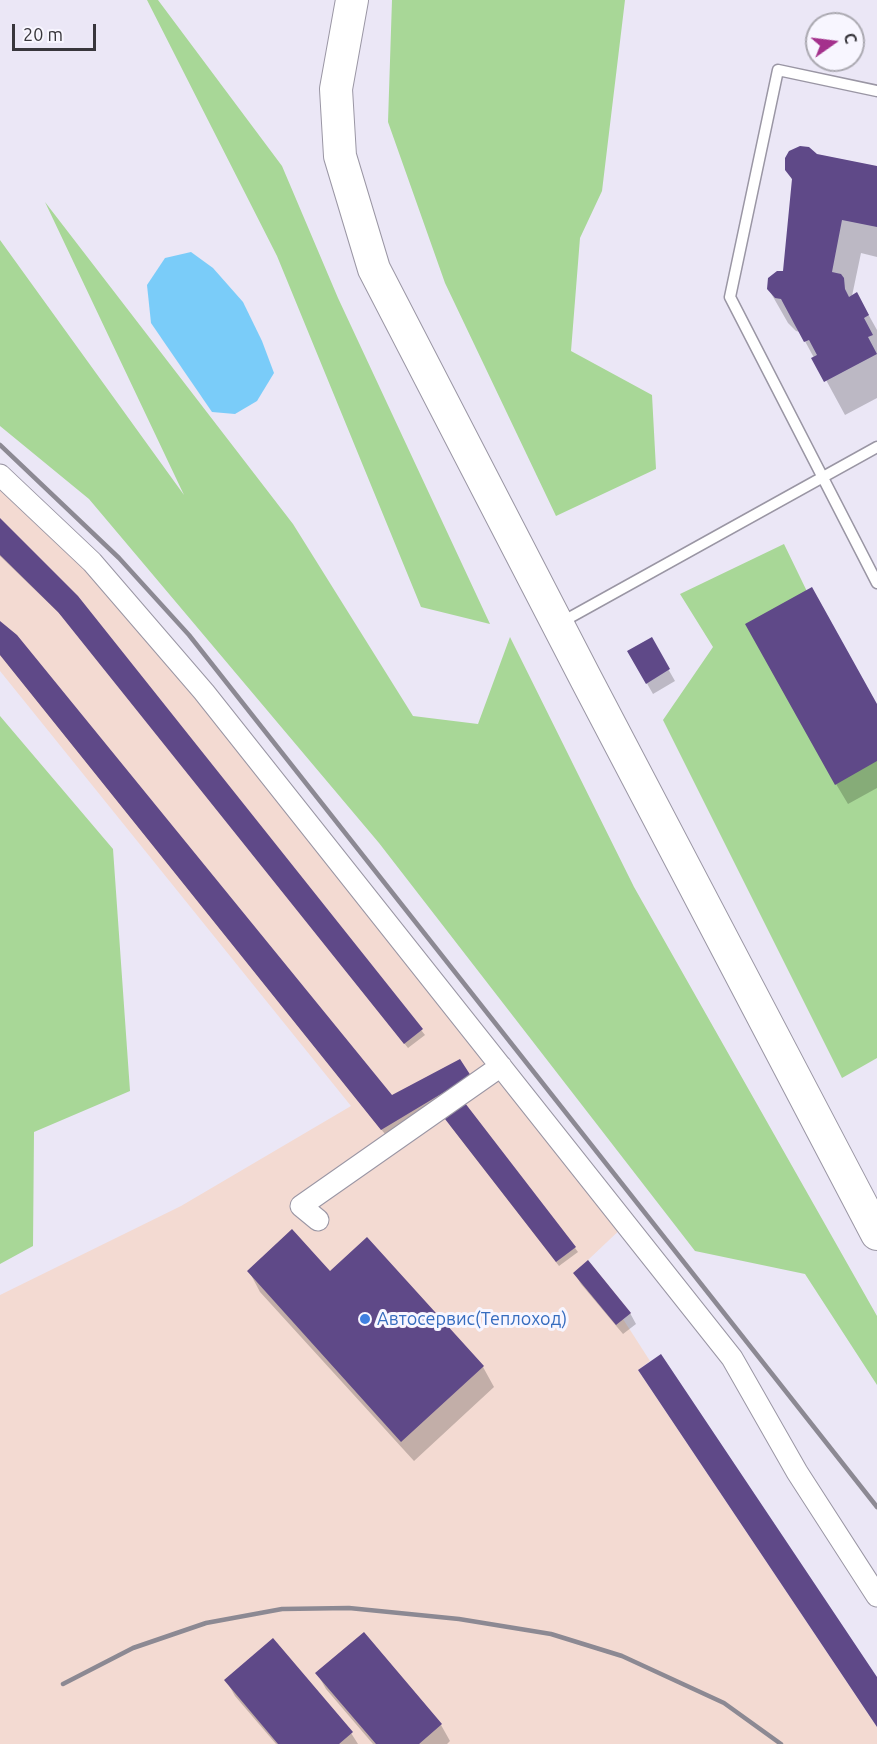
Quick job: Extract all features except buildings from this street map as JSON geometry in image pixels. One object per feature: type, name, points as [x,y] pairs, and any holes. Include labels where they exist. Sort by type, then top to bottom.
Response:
[{"type":"main road","points":[[352,0],[336,89],[340,156],[374,269],[877,1234]]},
{"type":"street","points":[[0,475],[92,562],[204,692],[732,1358],[797,1472],[877,1596]]},
{"type":"street","points":[[318,1220],[301,1206],[501,1066]]},
{"type":"lane","points":[[877,91],[778,70],[730,297],[877,583]]},
{"type":"lane","points":[[558,624],[877,447]]},
{"type":"shaded area","points":[[0,475],[92,562],[626,1224],[588,1260],[631,1313],[623,1319],[650,1361],[638,1370],[877,1727],[877,1744],[0,1744],[0,1295],[181,1206],[351,1106],[0,671]]},
{"type":"green space","points":[[147,0],[158,0],[282,166],[338,298],[490,624],[421,607],[277,256]]},
{"type":"green space","points":[[392,0],[625,0],[602,191],[580,238],[571,351],[652,395],[656,469],[556,516],[445,283],[388,122]]},
{"type":"green space","points":[[45,202],[293,524],[413,716],[478,724],[510,637],[634,887],[877,1316],[877,1385],[805,1274],[695,1251],[379,843],[89,499],[0,426],[0,240],[184,495]]},
{"type":"green space","points":[[784,544],[877,736],[877,1058],[842,1078],[663,720],[713,647],[680,594]]},
{"type":"green space","points":[[0,716],[113,849],[130,1091],[34,1132],[33,1246],[0,1264]]},
{"type":"water","points":[[191,252],[213,268],[243,302],[262,341],[274,373],[257,401],[235,414],[212,412],[151,323],[147,285],[165,258]]},
{"type":"railway","points":[[0,445],[119,558],[189,635],[877,1507]]},
{"type":"railway","points":[[63,1684],[133,1648],[206,1623],[282,1609],[349,1608],[459,1619],[551,1634],[622,1656],[724,1703],[781,1744]]},
{"type":"place","name":"Автосервис(Теплоход)","points":[[365,1319]]}]
